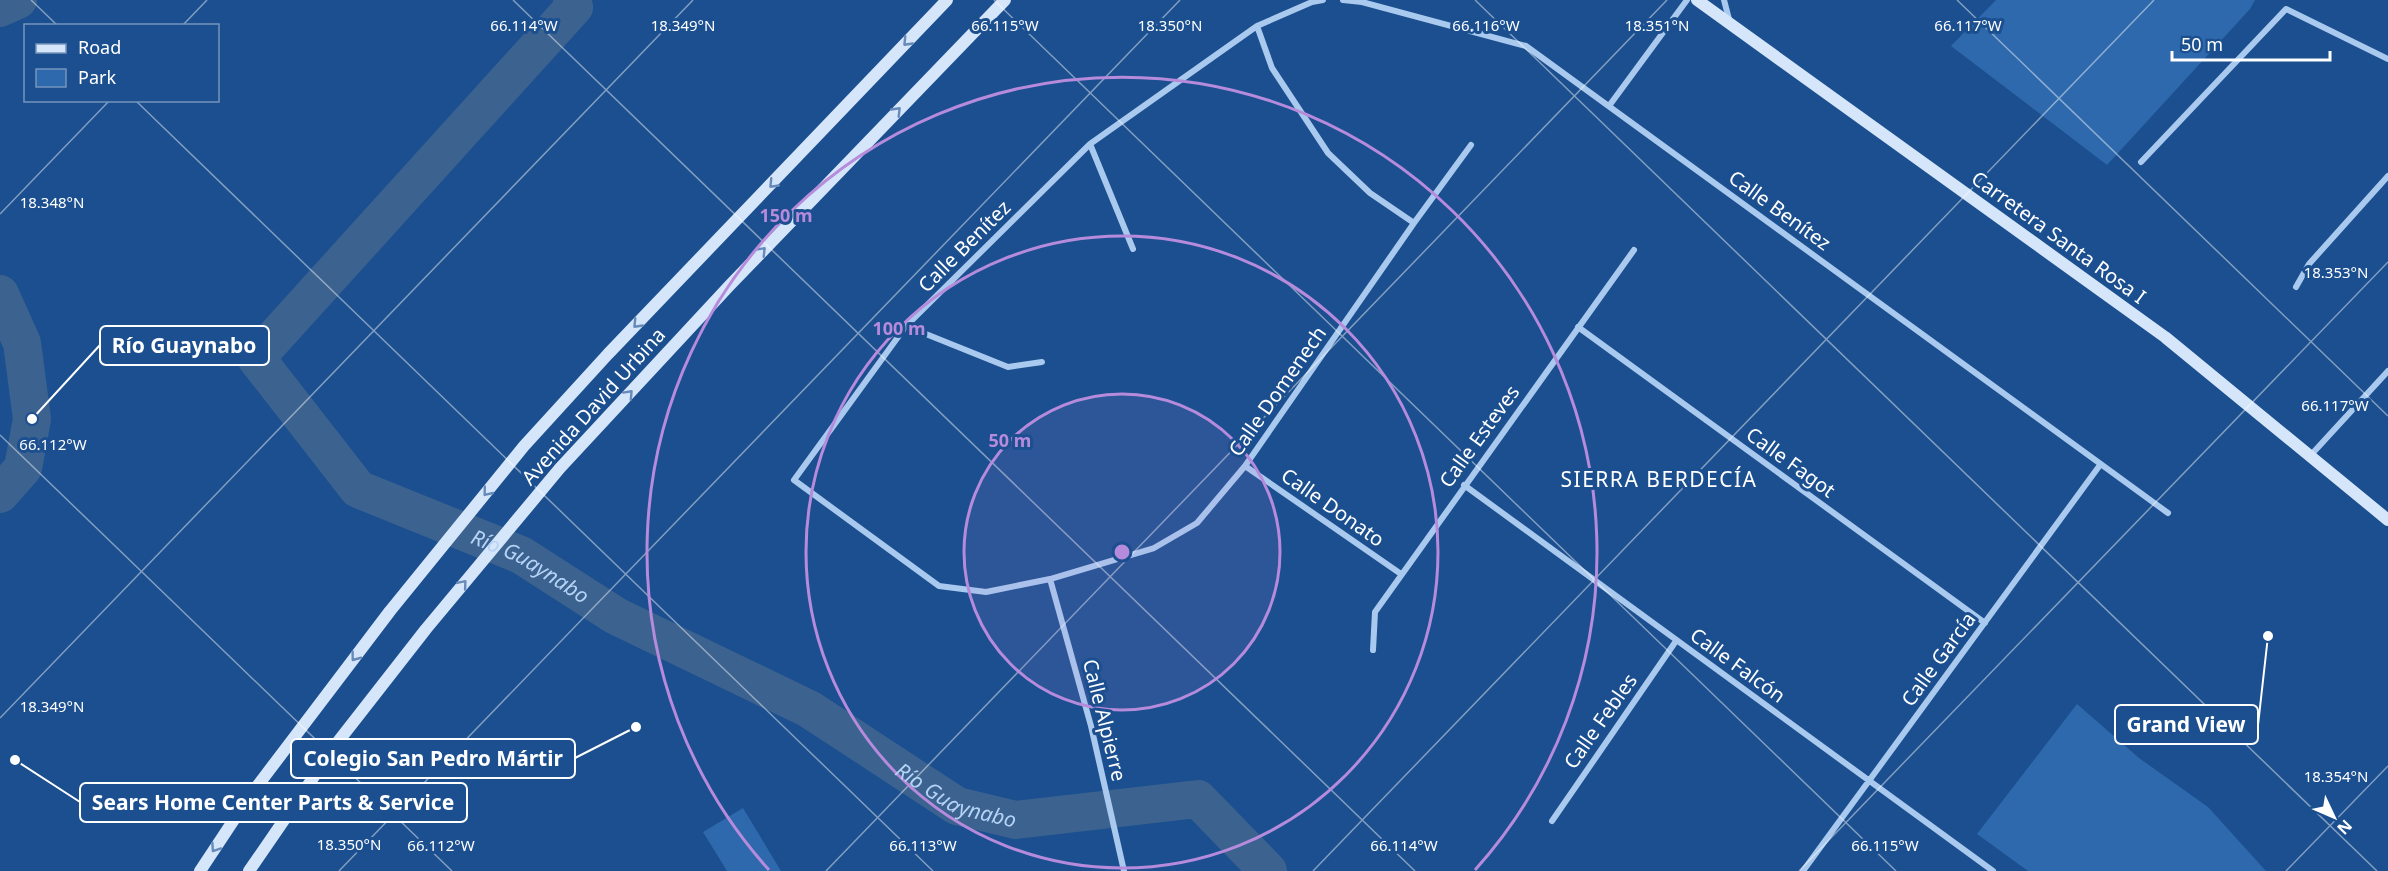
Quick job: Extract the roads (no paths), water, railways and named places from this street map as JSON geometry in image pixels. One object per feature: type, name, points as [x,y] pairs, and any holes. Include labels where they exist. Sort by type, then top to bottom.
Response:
[{"type":"street","name":"Avenida David Urbina","points":[[200,871],[249,797],[390,611],[524,446],[608,354],[947,0]]},
{"type":"street","name":"Avenida David Urbina","points":[[249,871],[337,743],[426,629],[560,468],[730,285],[1005,0]]},
{"type":"street","name":"Calle Benítez","points":[[1050,579],[986,592],[939,586],[794,480],[906,326],[1090,144],[1257,26],[1312,2],[1323,0]]},
{"type":"street","name":"Calle Benítez","points":[[1343,0],[1362,2],[1526,46],[2168,513]]},
{"type":"street","points":[[1609,106],[1687,0]]},
{"type":"street","name":"Carretera Santa Rosa I","points":[[1696,0],[2165,337],[2388,520]]},
{"type":"street","points":[[1724,0],[1730,25]]},
{"type":"street","points":[[2141,162],[2286,9],[2388,59]]},
{"type":"street","points":[[1257,26],[1272,68],[1328,153],[1370,193],[1414,223]]},
{"type":"street","points":[[1090,144],[1133,249]]},
{"type":"street","name":"Calle Domenech","points":[[1050,579],[1154,548],[1197,523],[1245,466],[1471,145]]},
{"type":"street","points":[[2296,287],[2309,264],[2388,176]]},
{"type":"street","name":"Calle Esteves","points":[[1373,650],[1375,612],[1634,250]]},
{"type":"street","points":[[906,326],[1008,367],[1042,362]]},
{"type":"street","name":"Calle Fagot","points":[[1578,327],[1985,623]]},
{"type":"street","points":[[2310,456],[2388,371]]},
{"type":"street","name":"Calle García","points":[[1803,871],[2100,465]]},
{"type":"street","name":"Calle Donato","points":[[1245,466],[1401,574]]},
{"type":"street","name":"Calle Falcón","points":[[1464,485],[1993,871]]},
{"type":"street","name":"Calle Alpierre","points":[[1050,579],[1091,726],[1124,871]]},
{"type":"street","name":"Calle Febles","points":[[1552,821],[1676,641]]},
{"type":"waterway","name":"Río Guaynabo","points":[[0,8],[18,0]]},
{"type":"waterway","name":"Río Guaynabo","points":[[572,0],[574,7],[256,358],[358,489],[521,555],[616,616],[809,709],[957,806],[1016,820],[1198,799],[1268,871]]},
{"type":"waterway","name":"Río Guaynabo","points":[[0,294],[22,343],[32,419],[23,468],[0,494]]},
{"type":"place","name":"Río Guaynabo","points":[[32,419]]},
{"type":"place","name":"Grand View","points":[[2268,636]]},
{"type":"place","name":"Colegio San Pedro Mártir","points":[[636,727]]},
{"type":"place","name":"Sears Home Center Parts & Service","points":[[15,760]]},
{"type":"district","name":"SIERRA BERDECÍA","points":[[1659,479]]}]
